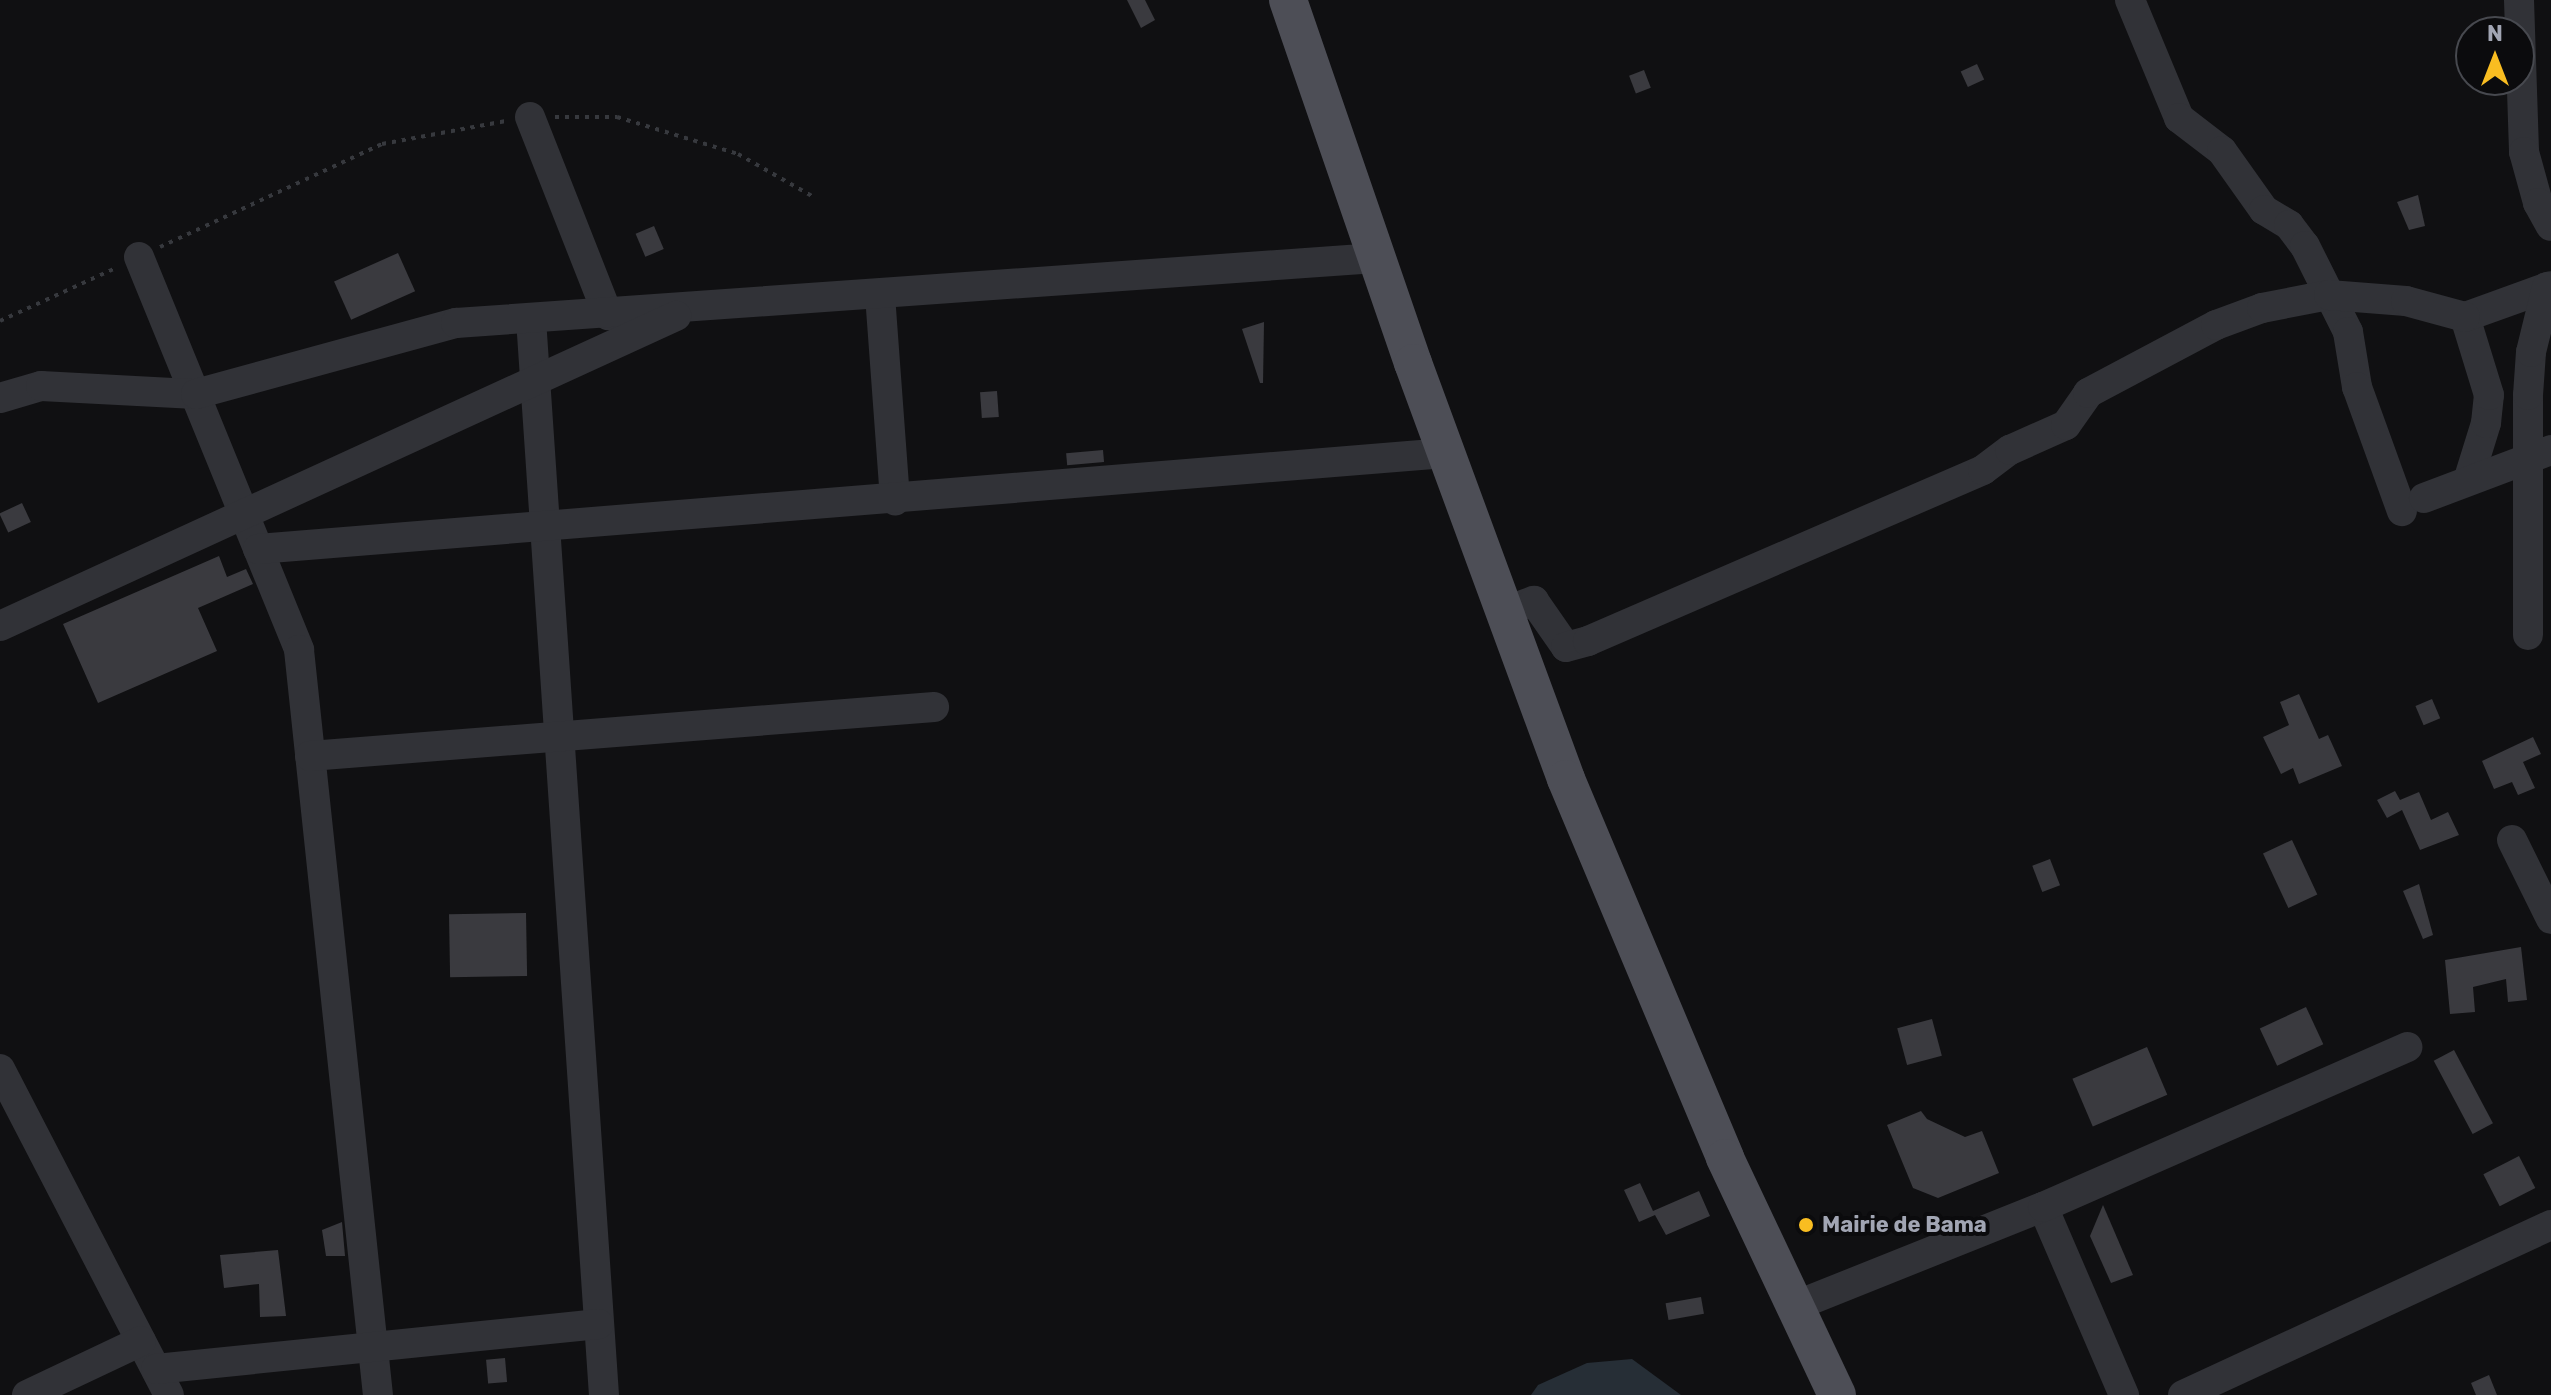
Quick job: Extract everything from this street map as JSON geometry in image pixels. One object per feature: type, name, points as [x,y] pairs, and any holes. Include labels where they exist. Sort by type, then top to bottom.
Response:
[{"type":"main road","points":[[1288,0],[1376,258],[1503,612],[1673,1039],[1837,1395]]},
{"type":"street","points":[[2130,0],[2179,118],[2222,151],[2264,210],[2289,225],[2305,246],[2348,332],[2357,387],[2413,504],[2469,478],[2540,454]]},
{"type":"street","points":[[2519,0],[2524,152],[2538,203],[2551,226]]},
{"type":"street","points":[[530,117],[608,315]]},
{"type":"street","points":[[139,257],[299,650],[378,1395]]},
{"type":"street","points":[[0,398],[41,386],[196,394],[456,323],[608,315],[1376,258]]},
{"type":"street","points":[[1503,612],[1534,601],[1566,647],[1588,641],[1983,470],[2010,450],[2066,425],[2088,393],[2216,325],[2262,308],[2329,295],[2406,301],[2465,317],[2549,286]]},
{"type":"street","points":[[2528,635],[2540,454],[2529,373],[2549,286]]},
{"type":"street","points":[[880,295],[895,500]]},
{"type":"street","points":[[0,626],[692,309]]},
{"type":"street","points":[[2465,317],[2489,395],[2469,478]]},
{"type":"street","points":[[531,319],[604,1395]]},
{"type":"street","points":[[258,549],[545,529],[1445,453]]},
{"type":"street","points":[[2532,568],[2551,522]]},
{"type":"street","points":[[310,756],[560,740],[934,707]]},
{"type":"street","points":[[2512,840],[2551,919]]},
{"type":"street","points":[[1795,1306],[2043,1207],[2407,1047]]},
{"type":"street","points":[[0,1069],[162,1382],[373,1348],[599,1324]]},
{"type":"street","points":[[2043,1207],[2124,1395]]},
{"type":"street","points":[[2183,1395],[2551,1225]]},
{"type":"street","points":[[27,1395],[141,1341]]},
{"type":"path","points":[[0,321],[382,144],[530,117],[617,117],[738,154],[812,196]]},
{"type":"shaded area","points":[[1632,1359],[1681,1395],[1531,1395],[1538,1385],[1587,1363]]},
{"type":"building","points":[[1127,0],[1145,0],[1155,20],[1141,28]]},
{"type":"building","points":[[1977,64],[1984,79],[1968,87],[1961,72]]},
{"type":"building","points":[[1644,70],[1651,88],[1636,93],[1629,76]]},
{"type":"building","points":[[2418,195],[2425,226],[2409,230],[2397,202]]},
{"type":"building","points":[[654,226],[664,249],[645,257],[636,234]]},
{"type":"building","points":[[398,253],[415,291],[351,320],[334,281]]},
{"type":"building","points":[[1264,322],[1263,383],[1260,383],[1242,329]]},
{"type":"building","points":[[997,391],[999,417],[982,418],[980,392]]},
{"type":"building","points":[[1103,450],[1104,462],[1067,465],[1066,453]]},
{"type":"building","points":[[22,503],[31,522],[8,533],[0,513]]},
{"type":"building","points":[[219,556],[227,577],[246,569],[253,584],[198,608],[217,651],[98,703],[63,624]]},
{"type":"building","points":[[2299,694],[2319,739],[2328,735],[2342,766],[2299,784],[2293,768],[2281,774],[2263,737],[2289,725],[2280,702]]},
{"type":"building","points":[[2432,699],[2440,718],[2424,725],[2415,706]]},
{"type":"building","points":[[2533,737],[2541,754],[2523,762],[2535,788],[2518,795],[2512,782],[2494,789],[2482,761]]},
{"type":"building","points":[[2395,791],[2400,800],[2419,792],[2431,820],[2448,812],[2459,835],[2420,850],[2402,810],[2387,818],[2377,800]]},
{"type":"building","points":[[2292,840],[2317,894],[2288,908],[2263,854]]},
{"type":"building","points":[[2050,859],[2060,885],[2042,892],[2032,866]]},
{"type":"building","points":[[2419,884],[2433,935],[2423,939],[2403,891]]},
{"type":"building","points":[[526,913],[527,976],[450,977],[449,914]]},
{"type":"building","points":[[2521,947],[2527,1000],[2508,1002],[2506,979],[2473,987],[2475,1012],[2450,1014],[2445,960]]},
{"type":"building","points":[[2306,1007],[2323,1044],[2277,1066],[2260,1029]]},
{"type":"building","points":[[1932,1019],[1942,1056],[1907,1065],[1897,1028]]},
{"type":"building","points":[[2147,1047],[2167,1095],[2093,1127],[2072,1079]]},
{"type":"building","points":[[2454,1050],[2493,1123],[2473,1134],[2434,1061]]},
{"type":"building","points":[[1921,1111],[1927,1119],[1965,1137],[1982,1131],[1999,1173],[1938,1198],[1913,1188],[1887,1125]]},
{"type":"building","points":[[2519,1156],[2535,1188],[2500,1206],[2483,1174]]},
{"type":"building","points":[[1640,1183],[1653,1211],[1699,1191],[1710,1216],[1666,1235],[1655,1215],[1639,1222],[1624,1190]]},
{"type":"building","points":[[2103,1205],[2133,1275],[2111,1283],[2090,1236]]},
{"type":"building","points":[[342,1222],[345,1256],[326,1256],[322,1230]]},
{"type":"building","points":[[278,1250],[286,1316],[260,1317],[259,1284],[224,1288],[220,1255]]},
{"type":"building","points":[[1701,1297],[1704,1314],[1668,1320],[1666,1303]]},
{"type":"building","points":[[505,1358],[507,1382],[488,1384],[486,1360]]},
{"type":"building","points":[[2489,1375],[2497,1395],[2476,1395],[2471,1383]]},
{"type":"place","name":"Mairie de Bama","points":[[1806,1225]]}]
